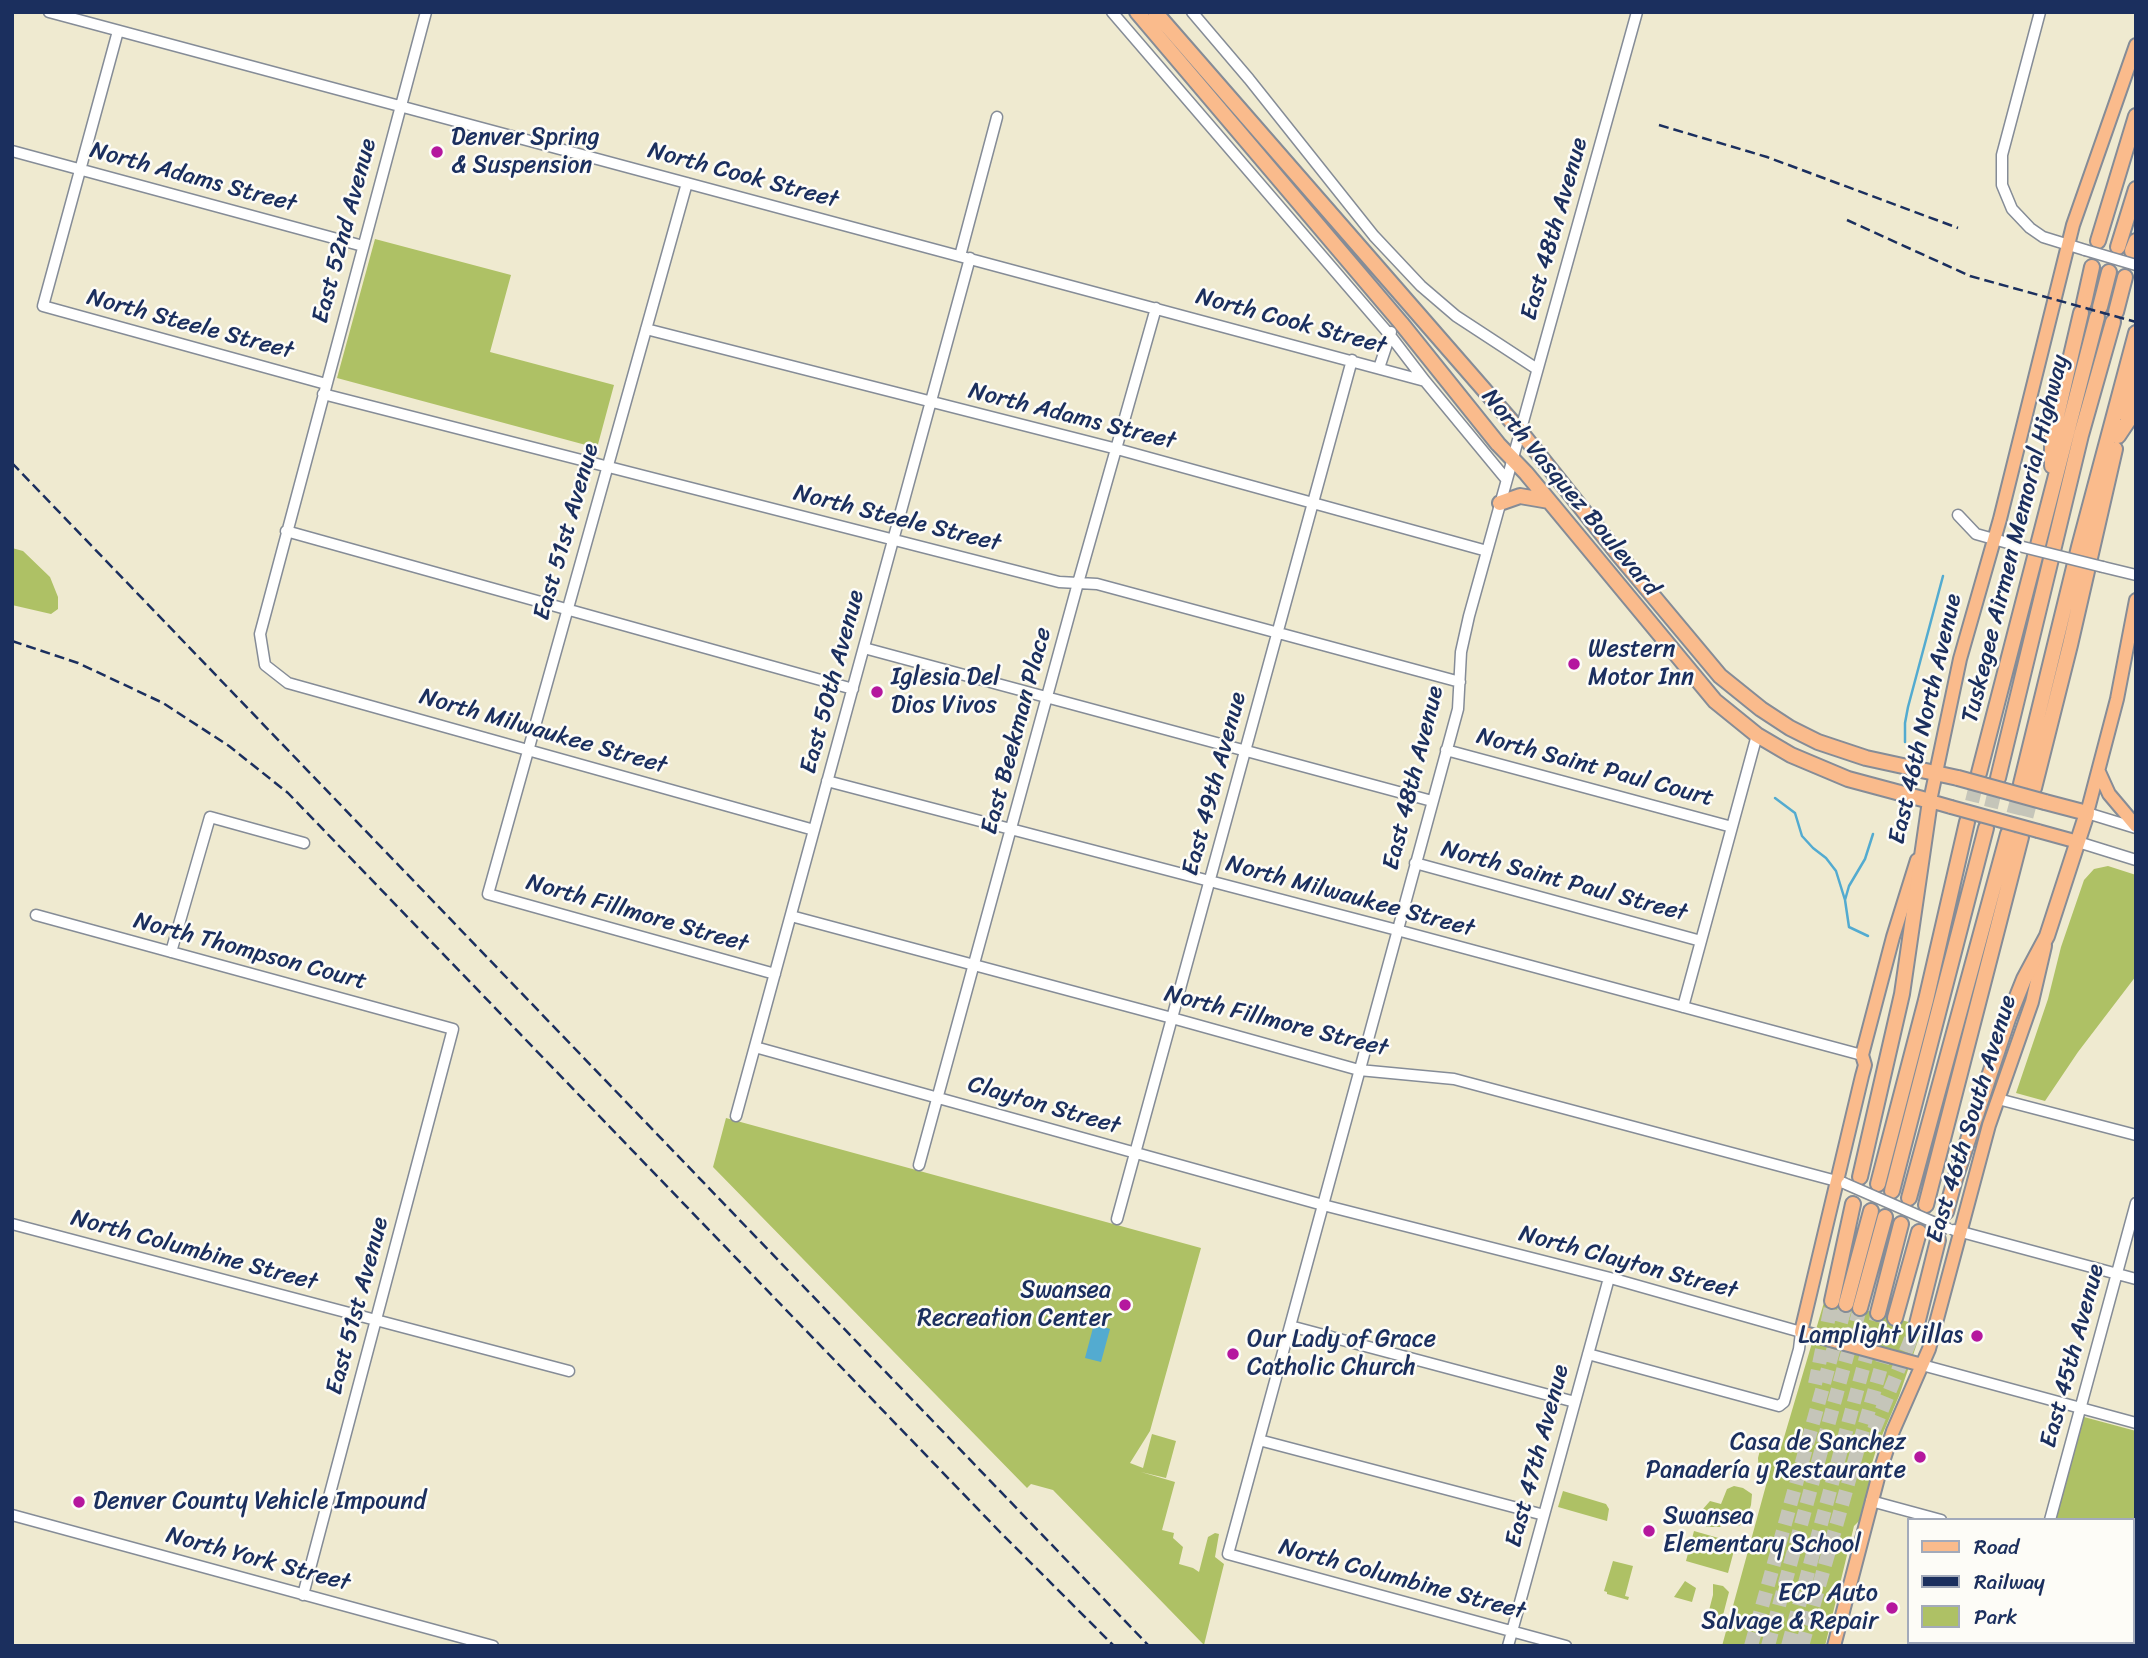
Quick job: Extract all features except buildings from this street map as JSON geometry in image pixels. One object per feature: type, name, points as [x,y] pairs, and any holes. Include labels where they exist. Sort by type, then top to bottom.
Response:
[{"type":"highway","name":"North Vasquez Boulevard","points":[[1137,12],[1401,323],[1703,688],[1726,711],[1780,750],[1837,775],[1930,801]]},
{"type":"highway","name":"North Vasquez Boulevard","points":[[1155,12],[1520,431],[1703,656],[1747,700],[1790,728],[1866,758],[1935,772],[2087,813]]},
{"type":"highway","points":[[2098,241],[2136,116]]},
{"type":"highway","points":[[2130,251],[2136,189]]},
{"type":"highway","points":[[2052,488],[2052,437],[2092,267]]},
{"type":"highway","name":"Tuskegee Airmen Memorial Highway","points":[[1979,773],[2109,272]]},
{"type":"highway","points":[[1998,778],[2081,435],[2124,276]]},
{"type":"highway","points":[[2136,333],[2079,547],[2027,786],[2070,645],[2118,436],[2136,374]]},
{"type":"highway","points":[[2118,436],[2136,408]]},
{"type":"highway","points":[[1500,503],[1520,496],[1549,501]]},
{"type":"highway","name":"East 46th North Avenue","points":[[1923,845],[1930,801]]},
{"type":"highway","name":"East 46th South Avenue","points":[[2047,936],[2087,813]]},
{"type":"highway","points":[[1878,1184],[1926,1000],[1967,822]]},
{"type":"highway","points":[[1892,1191],[1986,828]]},
{"type":"highway","points":[[1909,1198],[2014,836],[1926,1205]]},
{"type":"highway","points":[[1848,1180],[1902,994],[1923,845]]},
{"type":"highway","points":[[1946,1212],[2011,1010],[2047,936]]},
{"type":"highway","points":[[1832,1301],[1853,1204]]},
{"type":"highway","points":[[1853,1306],[1878,1214]]},
{"type":"highway","points":[[1878,1313],[1902,1224]]},
{"type":"highway","points":[[1895,1318],[1919,1231]]},
{"type":"highway","points":[[1917,1324],[1938,1240]]},
{"type":"main road","name":"East 46th North Avenue","points":[[1930,801],[1960,659],[1994,540],[2067,244],[2136,45]]},
{"type":"main road","name":"East 46th South Avenue","points":[[2087,813],[2119,687],[2136,600]]},
{"type":"main road","points":[[2099,771],[2109,793],[2136,827]]},
{"type":"main road","name":"North Vasquez Boulevard","points":[[1930,801],[2078,842]]},
{"type":"main road","name":"East 46th North Avenue","points":[[1801,1332],[1848,1180],[1865,1065],[1862,1055],[1899,916],[1923,845]]},
{"type":"main road","name":"East 46th South Avenue","points":[[1834,1646],[1871,1502],[1893,1432],[1932,1337],[1954,1230],[2032,1002],[2047,936]]},
{"type":"main road","name":"North Clayton Street","points":[[1801,1332],[1922,1365]]},
{"type":"street","name":"North Cook Street","points":[[50,12],[1425,381]]},
{"type":"street","name":"East 52nd Avenue","points":[[265,664],[260,634],[426,12]]},
{"type":"street","points":[[1112,12],[1389,334],[1506,479]]},
{"type":"street","points":[[1192,12],[1374,236],[1422,286],[1456,316],[1537,369]]},
{"type":"street","name":"East 48th Avenue","points":[[1228,1554],[1460,700],[1463,645],[1506,479],[1637,12]]},
{"type":"street","points":[[2040,12],[2002,155],[2001,178],[2006,198],[2017,215],[2043,237],[2085,250],[2130,251]]},
{"type":"street","points":[[80,170],[118,31]]},
{"type":"street","name":"East 50th Avenue","points":[[736,1116],[931,402],[997,117]]},
{"type":"street","name":"North Adams Street","points":[[12,151],[363,246]]},
{"type":"street","name":"North Steele Street","points":[[80,170],[43,306],[324,389],[607,466],[1059,582],[1097,584],[1460,682]]},
{"type":"street","name":"East 51st Avenue","points":[[488,894],[687,183]]},
{"type":"street","name":"East Beekman Place","points":[[919,1165],[1156,308]]},
{"type":"street","points":[[1379,368],[1389,334],[1401,323]]},
{"type":"street","name":"North Adams Street","points":[[646,329],[1117,449],[1487,551]]},
{"type":"street","name":"East 49th Avenue","points":[[1117,1219],[1352,360]]},
{"type":"street","points":[[1958,515],[1976,534],[2136,575]]},
{"type":"street","points":[[286,531],[853,689]]},
{"type":"street","name":"North Saint Paul Street","points":[[864,648],[1432,801]]},
{"type":"street","name":"North Milwaukee Street","points":[[265,664],[288,683],[814,830]]},
{"type":"street","points":[[1684,1007],[1757,735]]},
{"type":"street","name":"North Saint Paul Court","points":[[1446,750],[1732,827]]},
{"type":"street","name":"North Milwaukee Street","points":[[827,781],[1862,1055]]},
{"type":"street","points":[[2087,813],[2136,827]]},
{"type":"street","points":[[171,952],[210,817],[304,843]]},
{"type":"street","points":[[2078,842],[2136,860]]},
{"type":"street","name":"North Saint Paul Street","points":[[1415,863],[1701,941]]},
{"type":"street","name":"North Fillmore Street","points":[[488,894],[775,974]]},
{"type":"street","name":"North Thompson Court","points":[[36,915],[453,1029]]},
{"type":"street","name":"North Fillmore Street","points":[[790,916],[1359,1070],[1454,1079],[1848,1180],[1954,1230],[2136,1279]]},
{"type":"street","name":"East 51st Avenue","points":[[303,1595],[453,1029]]},
{"type":"street","name":"Clayton Street","points":[[755,1046],[1323,1205]]},
{"type":"street","points":[[1998,1098],[2136,1135]]},
{"type":"street","name":"East 45th Avenue","points":[[2051,1518],[2136,1203]]},
{"type":"street","name":"North Clayton Street","points":[[1323,1205],[1609,1278],[1801,1332]]},
{"type":"street","name":"North Columbine Street","points":[[12,1224],[569,1371]]},
{"type":"street","name":"East 47th Avenue","points":[[1508,1646],[1609,1278]]},
{"type":"street","points":[[1290,1326],[1575,1402]]},
{"type":"street","name":"East 46th North Avenue","points":[[1588,1354],[1779,1406],[1784,1402],[1800,1349],[1801,1332]]},
{"type":"street","points":[[1922,1365],[2136,1423]]},
{"type":"street","points":[[1259,1440],[1544,1515]]},
{"type":"street","points":[[1871,1502],[1933,1518]]},
{"type":"street","name":"North York Street","points":[[12,1515],[494,1646]]},
{"type":"street","name":"North Columbine Street","points":[[1228,1554],[1566,1646]]},
{"type":"green space","points":[[375,239],[511,275],[490,352],[614,385],[597,448],[337,378]]},
{"type":"green space","points":[[12,548],[23,551],[50,577],[58,597],[58,609],[51,614],[12,605]]},
{"type":"green space","points":[[2108,866],[2136,875],[2136,976],[2078,1052],[2045,1101],[2016,1093],[2084,880],[2094,869]]},
{"type":"green space","points":[[726,1118],[1201,1248],[1150,1431],[1130,1463],[1143,1468],[1152,1434],[1176,1441],[1166,1478],[1141,1472],[1175,1482],[1162,1530],[1174,1533],[1173,1538],[1183,1547],[1179,1564],[1199,1572],[1208,1537],[1219,1534],[1215,1557],[1224,1564],[1204,1645],[1053,1490],[1031,1484],[1027,1488],[713,1167]]},
{"type":"green space","points":[[1825,1299],[1923,1326],[1869,1473],[1861,1519],[1854,1526],[1825,1646],[1722,1646],[1768,1478],[1759,1475],[1758,1458],[1761,1446],[1780,1451]]},
{"type":"green space","points":[[2084,1417],[2136,1431],[2136,1563],[2134,1518],[2057,1518]]},
{"type":"green space","points":[[1734,1486],[1752,1494],[1745,1523],[1738,1526],[1726,1520],[1720,1527],[1707,1527],[1696,1517],[1710,1501],[1721,1504],[1727,1489]]},
{"type":"green space","points":[[1563,1491],[1606,1504],[1609,1509],[1607,1521],[1558,1507]]},
{"type":"green space","points":[[1694,1531],[1736,1543],[1728,1573],[1686,1561]]},
{"type":"green space","points":[[1613,1561],[1633,1566],[1625,1596],[1629,1597],[1628,1600],[1604,1591]]},
{"type":"green space","points":[[1685,1581],[1696,1588],[1692,1602],[1674,1597]]},
{"type":"green space","points":[[1713,1584],[1723,1586],[1729,1592],[1722,1619],[1707,1618]]},
{"type":"water","points":[[1094,1324],[1110,1329],[1101,1362],[1085,1358]]},
{"type":"waterway","points":[[1905,742],[1908,707],[1943,576]]},
{"type":"waterway","points":[[1775,798],[1795,813],[1802,836],[1836,871],[1845,900],[1849,927],[1868,936]]},
{"type":"waterway","points":[[1845,900],[1849,886],[1865,859],[1873,834]]},
{"type":"tunnel","points":[[1967,822],[1979,773]]},
{"type":"tunnel","points":[[1986,828],[1998,778]]},
{"type":"tunnel","points":[[2008,834],[2021,785]]},
{"type":"tunnel","points":[[2021,837],[2034,788]]},
{"type":"tunnel","points":[[1815,1384],[1832,1301]]},
{"type":"tunnel","points":[[1751,1646],[1846,1304]]},
{"type":"tunnel","points":[[1768,1646],[1860,1308]]},
{"type":"tunnel","points":[[1788,1646],[1878,1313]]},
{"type":"tunnel","points":[[1802,1646],[1895,1318]]},
{"type":"tunnel","points":[[1866,1449],[1917,1324]]},
{"type":"railway","points":[[1659,125],[1767,157],[1958,228]]},
{"type":"railway","points":[[1847,220],[1970,276],[2136,322]]},
{"type":"railway","points":[[12,463],[1149,1646]]},
{"type":"railway","points":[[12,641],[78,663],[163,703],[229,746],[288,793],[1000,1532],[1114,1646]]},
{"type":"place","name":"Denver Spring & Suspension","points":[[437,152]]},
{"type":"place","name":"Western Motor Inn","points":[[1574,664]]},
{"type":"place","name":"Iglesia Del Dios Vivos","points":[[877,692]]},
{"type":"place","name":"Swansea Recreation Center","points":[[1125,1305]]},
{"type":"place","name":"Lamplight Villas","points":[[1977,1336]]},
{"type":"place","name":"Our Lady of Grace Catholic Church","points":[[1233,1354]]},
{"type":"place","name":"Casa de Sanchez Panadería y Restaurante","points":[[1920,1457]]},
{"type":"place","name":"Denver County Vehicle Impound","points":[[79,1502]]},
{"type":"place","name":"Swansea Elementary School","points":[[1649,1531]]},
{"type":"place","name":"ECP Auto Salvage & Repair","points":[[1892,1608]]}]
